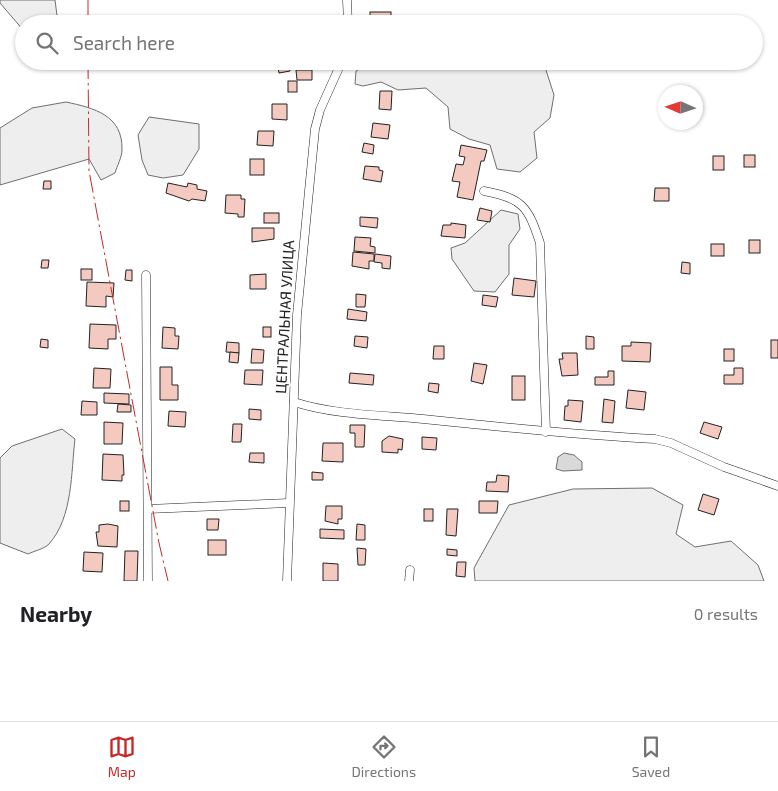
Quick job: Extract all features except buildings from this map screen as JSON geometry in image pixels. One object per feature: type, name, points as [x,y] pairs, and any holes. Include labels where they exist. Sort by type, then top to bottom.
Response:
[{"type":"street","points":[[347,0],[348,15]]},
{"type":"street","name":"ЦЕНТРАЛЬНАЯ УЛИЦА","points":[[287,581],[288,503],[294,402],[296,315],[315,129],[320,110],[338,70]]},
{"type":"street","points":[[484,191],[508,196],[519,202],[535,228],[540,243],[546,432]]},
{"type":"street","points":[[146,275],[148,581]]},
{"type":"street","points":[[294,402],[308,407],[353,412],[546,432],[655,440],[671,443],[724,467],[778,486]]},
{"type":"street","points":[[148,509],[288,503]]},
{"type":"street","points":[[409,581],[410,570]]},
{"type":"shaded area","points":[[0,0],[55,0],[57,15],[15,15],[15,20],[0,3]]},
{"type":"shaded area","points":[[546,70],[554,95],[550,118],[534,132],[537,158],[520,172],[497,169],[490,145],[469,139],[450,129],[448,107],[426,88],[398,90],[381,82],[363,86],[355,84],[356,71]]},
{"type":"shaded area","points":[[66,102],[87,107],[105,115],[118,129],[122,150],[115,173],[101,180],[89,159],[0,185],[0,128],[32,108]]},
{"type":"shaded area","points":[[149,117],[199,124],[199,149],[183,175],[163,178],[148,175],[142,160],[138,135]]},
{"type":"shaded area","points":[[501,210],[518,214],[520,229],[509,245],[509,274],[495,292],[474,291],[452,259],[451,248],[465,243]]},
{"type":"shaded area","points":[[62,429],[75,439],[70,494],[63,521],[57,533],[47,546],[28,554],[0,543],[0,458],[12,446]]},
{"type":"shaded area","points":[[564,453],[574,455],[582,462],[582,470],[563,471],[556,469],[558,457]]},
{"type":"shaded area","points":[[652,488],[683,505],[676,534],[695,547],[731,541],[758,565],[764,581],[475,581],[474,568],[509,505],[573,489]]},
{"type":"power","points":[[88,0],[88,15]]},
{"type":"power","points":[[88,70],[89,171],[159,543],[168,581]]}]
